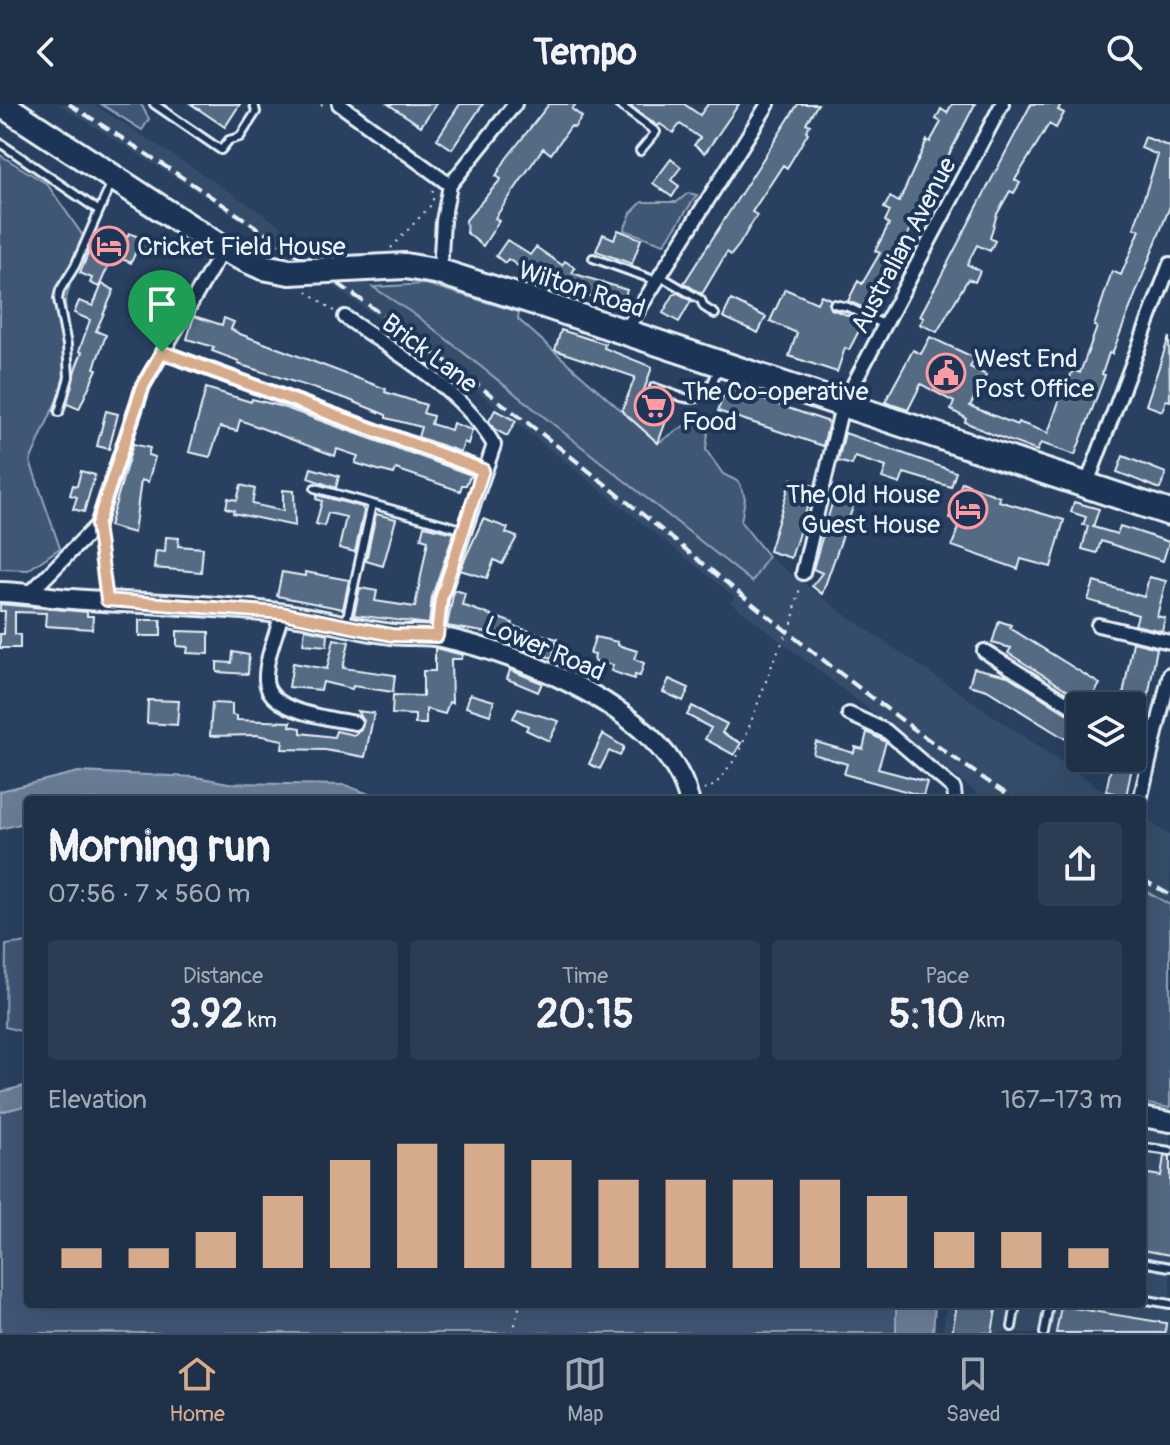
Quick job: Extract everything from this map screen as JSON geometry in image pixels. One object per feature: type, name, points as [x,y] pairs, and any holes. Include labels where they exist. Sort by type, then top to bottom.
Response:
[{"type":"highway","name":"Wilton Road","points":[[1,104],[223,249],[297,280],[397,258],[1170,513]]},
{"type":"street","points":[[440,272],[445,207],[450,185],[515,104]]},
{"type":"street","points":[[624,333],[768,104]]},
{"type":"street","name":"Australian Avenue","points":[[803,573],[842,406],[1002,104]]},
{"type":"street","points":[[336,108],[450,185]]},
{"type":"street","points":[[30,593],[97,525],[143,386],[223,249]]},
{"type":"street","points":[[1086,486],[1170,264]]},
{"type":"street","name":"Brick Lane","points":[[345,317],[454,395],[482,424],[494,445],[483,470]]},
{"type":"street","points":[[162,352],[483,470],[466,531],[441,599],[437,636]]},
{"type":"street","name":"Lower Road","points":[[0,592],[282,613],[392,635],[437,636],[471,644],[591,691],[640,728],[680,775],[687,796]]},
{"type":"street","points":[[282,613],[266,681],[269,693],[282,704],[355,723]]},
{"type":"street","points":[[1098,625],[1170,642]]},
{"type":"street","points":[[984,651],[1066,702]]},
{"type":"street","points":[[1141,796],[1170,674]]},
{"type":"street","points":[[308,713],[312,698]]},
{"type":"street","points":[[849,714],[886,731],[954,789],[955,796]]},
{"type":"street","points":[[1146,728],[1156,728]]},
{"type":"street","points":[[1146,1118],[1170,1122]]},
{"type":"lane","points":[[154,104],[221,150],[229,140],[240,137],[256,112],[254,104]]},
{"type":"lane","points":[[618,104],[656,132],[640,151]]},
{"type":"lane","points":[[0,143],[98,210]]},
{"type":"lane","points":[[59,412],[69,377],[67,345],[58,299],[60,290],[75,266],[114,177]]},
{"type":"lane","points":[[593,258],[658,278],[701,300],[704,307],[715,314]]},
{"type":"lane","points":[[834,304],[848,307],[885,325]]},
{"type":"lane","points":[[654,387],[690,400],[698,399],[706,395],[719,364]]},
{"type":"lane","points":[[315,488],[466,531]]},
{"type":"lane","points":[[345,626],[372,504]]},
{"type":"lane","points":[[1146,1148],[1170,1151]]},
{"type":"lane","points":[[1146,1263],[1170,1267]]},
{"type":"lane","points":[[1146,1300],[1170,1304]]},
{"type":"lane","points":[[1012,1327],[1015,1308]]},
{"type":"lane","points":[[1044,1333],[1048,1308]]},
{"type":"path","points":[[321,104],[336,108]]},
{"type":"path","points":[[397,258],[432,204],[434,195],[426,183]]},
{"type":"path","points":[[297,280],[345,317]]},
{"type":"path","points":[[97,525],[107,600]]},
{"type":"path","points":[[694,796],[715,785],[739,754],[775,657],[792,623],[803,573]]},
{"type":"path","points":[[513,1333],[519,1308]]},
{"type":"path","points":[[934,1333],[947,1333]]},
{"type":"shaded area","points":[[59,104],[93,104],[207,177],[421,319],[751,581],[768,556],[847,616],[1066,765],[1066,772],[1076,772],[1111,796],[981,796],[730,602],[735,597],[444,365],[232,214]]},
{"type":"shaded area","points":[[101,104],[141,104],[149,119],[142,130]]},
{"type":"shaded area","points":[[0,155],[47,184],[83,236],[65,303],[73,363],[30,461],[60,548],[28,570],[0,569]]},
{"type":"shaded area","points":[[688,193],[697,195],[664,244],[624,230],[631,213],[642,202],[677,202]]},
{"type":"shaded area","points":[[426,284],[519,312],[518,319],[658,443],[690,422],[709,424],[706,450],[723,474],[739,482],[745,498],[741,522],[768,556],[752,582],[421,319],[373,287]]},
{"type":"shaded area","points":[[78,772],[196,777],[229,783],[345,785],[374,796],[24,796],[24,823],[0,829],[0,791]]},
{"type":"shaded area","points":[[1146,820],[1170,835],[1170,905],[1146,891]]},
{"type":"shaded area","points":[[1146,891],[1170,905],[1170,1108],[1146,1104]]},
{"type":"shaded area","points":[[24,943],[24,1032],[5,1027],[6,945]]},
{"type":"shaded area","points":[[24,1086],[24,1106],[0,1112],[0,1092]]},
{"type":"shaded area","points":[[24,1106],[24,1308],[896,1308],[896,1333],[0,1333],[0,1112]]},
{"type":"shaded area","points":[[1146,1130],[1170,1134],[1170,1333],[943,1333],[946,1308],[1146,1308]]},
{"type":"shaded area","points":[[896,1308],[935,1308],[933,1333],[896,1333]]},
{"type":"building","points":[[191,104],[240,104],[225,127]]},
{"type":"building","points":[[388,104],[436,104],[421,126]]},
{"type":"building","points":[[460,104],[483,104],[452,149],[437,139]]},
{"type":"building","points":[[549,104],[576,104],[572,109],[582,117],[574,128],[571,126],[551,154],[543,148],[495,218],[499,221],[483,246],[467,233],[466,220],[501,179],[496,176],[506,159]]},
{"type":"building","points":[[628,104],[684,104],[700,115],[708,104],[739,104],[705,153],[694,145],[700,138],[680,124],[673,133]]},
{"type":"building","points":[[798,104],[818,104],[806,123],[810,125],[806,131],[808,133],[787,168],[783,165],[752,212],[757,215],[739,245],[731,255],[727,252],[702,294],[684,283]]},
{"type":"building","points":[[952,104],[975,104],[869,310],[848,301],[858,281],[862,284],[880,253],[875,251],[889,224],[885,221],[890,211],[884,208],[890,197],[899,202],[927,140],[930,142],[941,122],[936,119],[941,109],[947,113]]},
{"type":"building","points":[[1031,104],[1061,104],[1058,110],[1064,113],[1056,128],[1049,124],[1015,180],[1020,183],[1014,193],[1010,191],[997,214],[990,238],[995,241],[990,251],[977,245],[967,264],[980,271],[975,282],[968,279],[937,332],[920,324],[924,318],[920,316]]},
{"type":"building","points":[[1145,137],[1170,147],[1170,206],[1112,354],[1109,353],[1102,374],[1105,375],[1075,455],[1041,443],[1037,451],[965,422],[966,418],[951,410],[954,402],[921,384],[908,410],[885,402],[913,350],[921,354],[930,337],[975,358],[970,367],[986,375],[970,406],[1017,425],[1018,422],[1048,433],[1066,381],[1073,370],[1080,373],[1097,327],[1094,326],[1112,271],[1121,275],[1140,230],[1134,228],[1158,155],[1141,148]]},
{"type":"building","points":[[671,159],[681,167],[671,180],[679,186],[672,197],[653,183]]},
{"type":"building","points":[[618,230],[641,239],[632,264],[596,251],[603,234],[614,239]]},
{"type":"building","points":[[105,232],[125,241],[129,233],[151,242],[146,254],[137,249],[131,263],[113,255],[99,287],[90,283],[92,278],[80,273],[93,242],[99,245]]},
{"type":"building","points":[[507,240],[530,255],[536,247],[562,265],[565,261],[575,268],[572,273],[627,290],[621,307],[572,290],[553,274],[550,278],[526,261],[521,268],[508,259],[505,263],[496,256]]},
{"type":"building","points":[[102,284],[114,290],[96,331],[106,335],[94,368],[97,369],[79,409],[67,404],[82,352],[79,351],[90,320],[74,313],[79,301],[93,306]]},
{"type":"building","points":[[785,289],[817,303],[821,295],[830,299],[831,309],[864,321],[849,350],[845,348],[837,372],[789,356],[797,333],[770,321]]},
{"type":"building","points":[[678,293],[691,301],[679,322],[663,313],[674,294]]},
{"type":"building","points":[[731,300],[766,317],[758,333],[723,317]]},
{"type":"building","points":[[194,316],[222,325],[224,318],[234,322],[231,329],[240,334],[386,389],[385,392],[426,405],[423,413],[433,416],[431,424],[451,430],[453,423],[472,430],[468,444],[464,442],[461,452],[418,437],[421,427],[386,418],[386,415],[347,399],[238,364],[239,361],[212,351],[214,347],[187,339]]},
{"type":"building","points":[[561,330],[605,344],[604,348],[652,367],[642,396],[671,407],[658,443],[622,411],[635,377],[555,350]]},
{"type":"building","points":[[1169,337],[1170,401],[1166,400],[1162,411],[1146,405]]},
{"type":"building","points":[[726,387],[829,422],[823,446],[718,411]]},
{"type":"building","points":[[206,388],[251,402],[252,399],[280,406],[474,476],[462,485],[460,491],[396,469],[394,474],[355,463],[358,456],[337,449],[335,456],[240,420],[237,431],[220,427],[210,457],[189,452]]},
{"type":"building","points":[[495,410],[516,421],[507,436],[494,429],[489,421]]},
{"type":"building","points":[[106,411],[118,414],[109,449],[97,446]]},
{"type":"building","points":[[845,433],[956,472],[951,487],[904,473],[900,484],[882,478],[886,467],[855,457],[852,465],[838,461]]},
{"type":"building","points":[[133,444],[150,448],[148,455],[155,457],[148,482],[141,480],[134,533],[109,526]]},
{"type":"building","points":[[1123,456],[1166,473],[1160,489],[1117,472]]},
{"type":"building","points":[[311,468],[339,476],[336,488],[308,478]]},
{"type":"building","points":[[81,471],[95,475],[84,512],[73,509],[77,497],[70,495],[73,485],[77,486]]},
{"type":"building","points":[[791,479],[814,486],[791,558],[769,551]]},
{"type":"building","points":[[962,482],[1000,497],[999,501],[1064,520],[1051,567],[1021,559],[1018,569],[952,546],[960,522],[949,518]]},
{"type":"building","points":[[241,485],[255,489],[252,504],[283,511],[283,490],[294,491],[295,526],[233,513],[234,510],[226,508],[228,498],[237,500]]},
{"type":"building","points":[[317,495],[362,507],[364,511],[355,552],[339,548],[346,517],[328,513],[324,526],[316,524],[322,501],[316,499]]},
{"type":"building","points":[[833,500],[853,507],[822,594],[812,586],[822,573],[813,569]]},
{"type":"building","points":[[1074,502],[1099,509],[1093,527],[1117,534],[1120,526],[1169,542],[1163,561],[1101,541],[1097,553],[1082,549],[1088,526],[1083,525],[1086,517],[1071,512]]},
{"type":"building","points":[[376,514],[396,519],[383,566],[366,561]]},
{"type":"building","points":[[483,519],[508,528],[506,533],[517,537],[502,564],[494,560],[487,578],[460,570]]},
{"type":"building","points":[[424,526],[454,533],[432,596],[429,624],[354,615],[360,588],[377,591],[375,601],[415,607],[428,540],[421,538]]},
{"type":"building","points":[[166,537],[179,538],[178,546],[203,548],[201,572],[154,568],[156,551],[165,552]]},
{"type":"building","points":[[282,572],[305,576],[305,572],[349,580],[343,609],[277,596]]},
{"type":"building","points":[[1149,577],[1166,581],[1157,616],[1165,618],[1162,631],[1135,625],[1138,615],[1088,600],[1094,582],[1144,597]]},
{"type":"building","points":[[454,590],[465,593],[462,605],[513,623],[512,626],[557,639],[552,658],[500,641],[501,635],[447,626]]},
{"type":"building","points":[[0,604],[87,612],[87,616],[93,616],[92,629],[45,626],[46,613],[15,612],[15,634],[20,635],[20,648],[0,648],[5,611],[0,611]]},
{"type":"building","points":[[139,620],[161,620],[161,636],[139,636]]},
{"type":"building","points":[[999,621],[1011,625],[1010,628],[1100,684],[1095,692],[1070,692],[1008,653],[1011,648],[992,643]]},
{"type":"building","points":[[305,629],[328,634],[327,646],[303,644]]},
{"type":"building","points":[[177,631],[209,632],[209,654],[187,653],[188,647],[177,646]]},
{"type":"building","points":[[595,637],[618,642],[618,645],[637,651],[634,659],[644,663],[640,676],[635,675],[634,679],[611,671],[613,665],[594,661],[595,655],[590,654]]},
{"type":"building","points":[[334,639],[349,642],[343,668],[395,675],[393,692],[353,686],[352,689],[323,682],[321,690],[289,687],[293,663],[327,669]]},
{"type":"building","points":[[1133,642],[1157,648],[1146,708],[1146,692],[1124,692]]},
{"type":"building","points":[[435,648],[463,655],[461,659],[451,659],[452,703],[449,702],[445,714],[426,709],[426,724],[415,724],[415,715],[392,714],[393,695],[423,696],[423,671],[435,671]]},
{"type":"building","points":[[233,652],[249,655],[248,674],[217,672],[217,662],[232,663]]},
{"type":"building","points":[[974,668],[1008,676],[1066,713],[1066,739],[987,690],[969,685]]},
{"type":"building","points":[[510,670],[542,683],[538,692],[507,679]]},
{"type":"building","points":[[669,679],[689,688],[683,701],[663,692]]},
{"type":"building","points":[[470,694],[494,701],[490,715],[466,707]]},
{"type":"building","points":[[148,700],[179,701],[177,725],[147,723]]},
{"type":"building","points":[[212,703],[232,704],[232,715],[237,716],[237,720],[291,722],[290,726],[301,728],[301,733],[334,737],[336,731],[354,735],[361,729],[364,721],[357,711],[374,713],[365,757],[325,750],[282,749],[283,740],[257,735],[210,736]]},
{"type":"building","points":[[692,706],[727,724],[722,733],[741,743],[734,755],[705,739],[711,728],[687,715]]},
{"type":"building","points":[[518,709],[559,721],[549,741],[526,730],[528,726],[513,718]]},
{"type":"building","points":[[867,732],[886,742],[878,769],[927,782],[923,796],[844,774],[847,764],[813,754],[816,742],[854,753],[855,747],[863,749]]},
{"type":"building","points":[[603,734],[624,747],[620,756],[609,751],[600,769],[589,764]]},
{"type":"building","points":[[1110,772],[1131,772],[1126,796],[1106,791]]},
{"type":"building","points":[[1164,1156],[1170,1157],[1170,1255],[1146,1251],[1146,1174],[1161,1176]]},
{"type":"building","points":[[956,1308],[996,1308],[992,1333],[952,1333]]},
{"type":"building","points":[[1061,1308],[1166,1323],[1165,1333],[1056,1333]]},
{"type":"railway","points":[[69,104],[259,229],[444,360],[565,452],[842,675],[1010,796]]},
{"type":"railway","points":[[1146,881],[1170,895]]},
{"type":"place","name":"Cricket Field House","points":[[109,246]]},
{"type":"place","name":"West End Post Office","points":[[946,373]]},
{"type":"place","name":"The Co-operative Food","points":[[654,406]]},
{"type":"place","name":"The Old House Guest House","points":[[968,509]]},
{"type":"route","points":[[162,352],[483,470],[466,531],[441,599],[437,636],[392,635],[282,613],[107,600],[97,525],[143,386],[162,352]]}]
